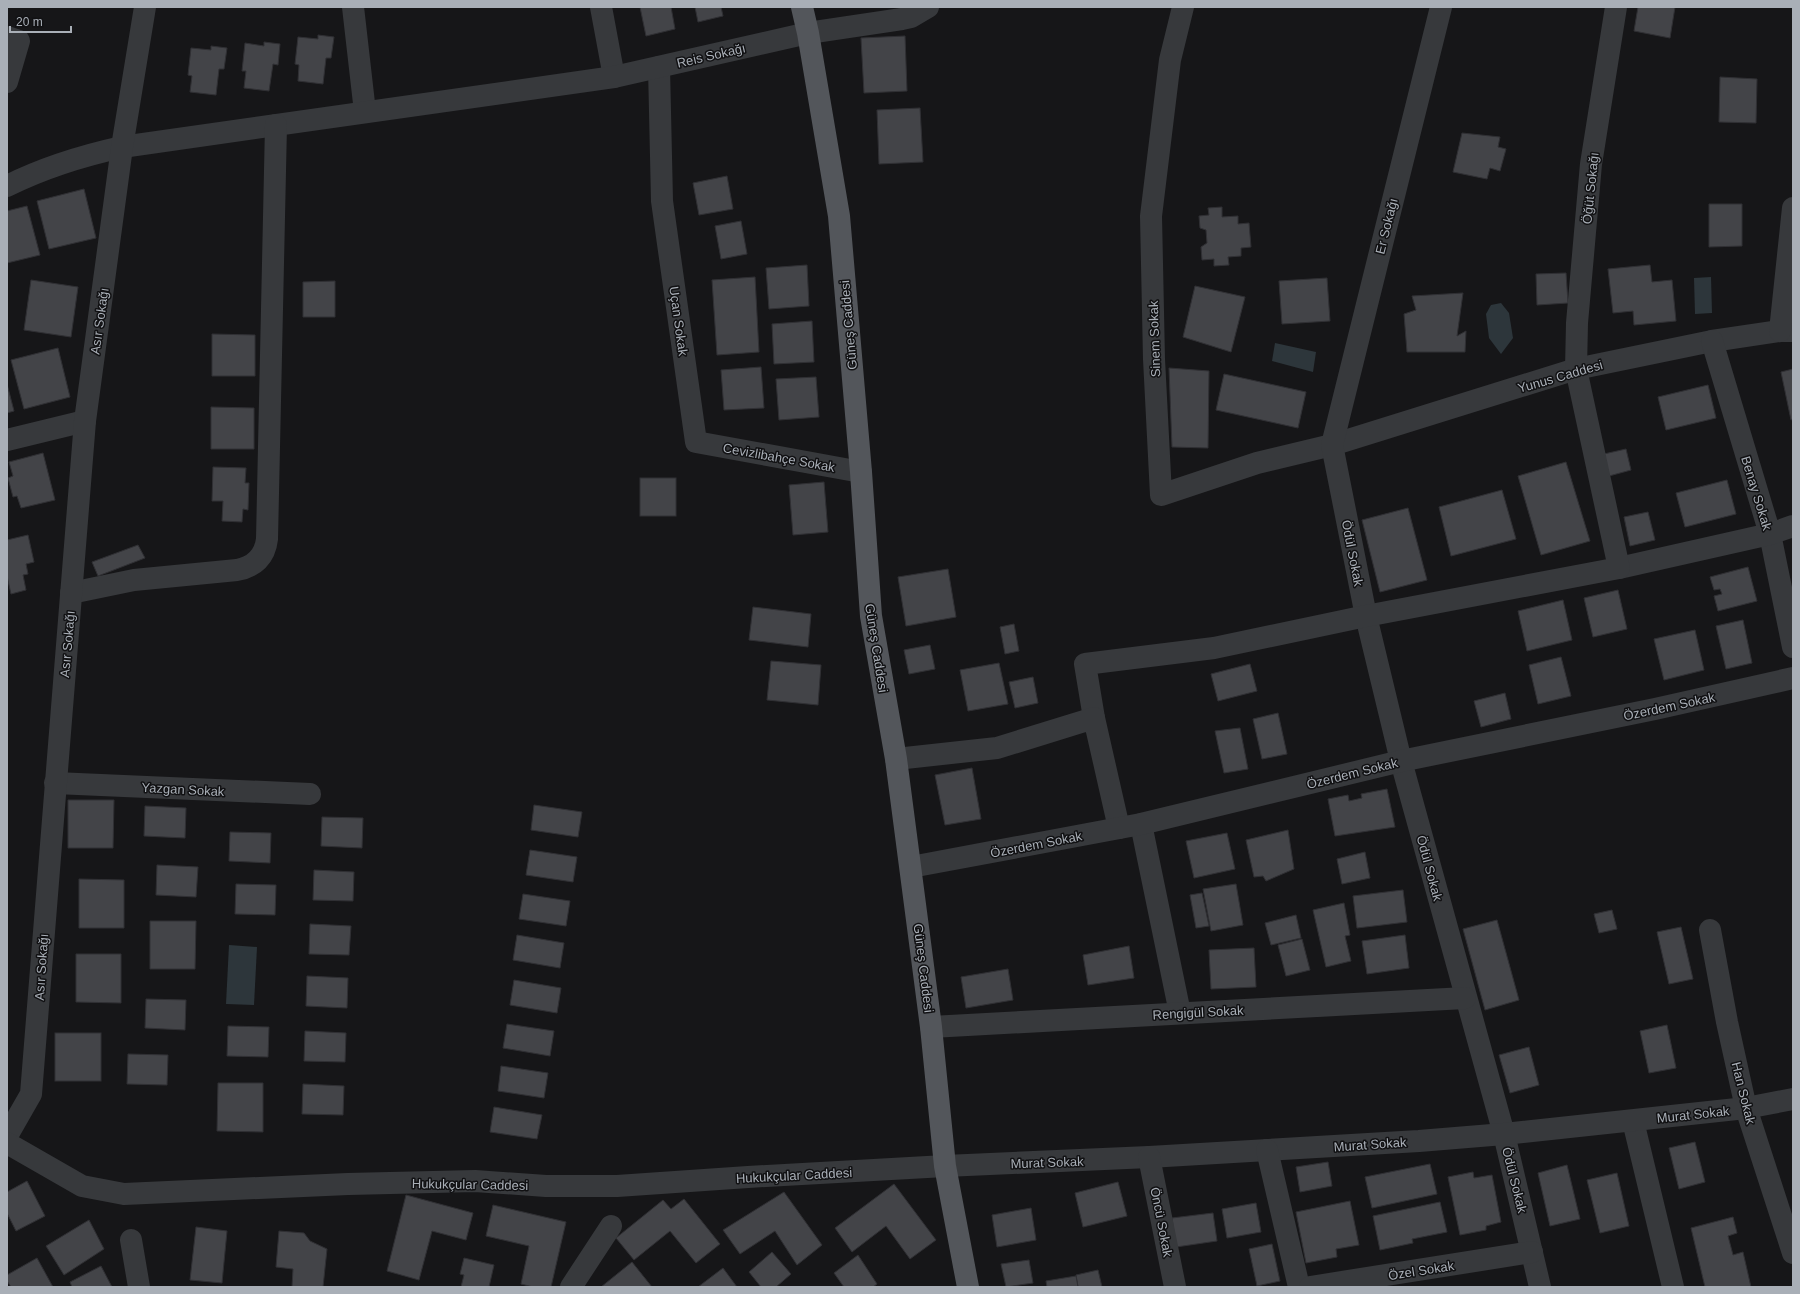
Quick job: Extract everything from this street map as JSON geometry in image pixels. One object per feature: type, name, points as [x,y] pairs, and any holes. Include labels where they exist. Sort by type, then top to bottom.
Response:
[{"type":"main road","name":"Güneş Caddesi","points":[[802,7],[808,33],[839,216],[861,472],[871,616],[896,759],[911,867],[932,1027],[945,1166],[968,1287]]},
{"type":"street","name":"Asır Sokağı","points":[[7,1136],[32,1094],[55,783],[85,421],[122,147],[145,7]]},
{"type":"street","points":[[353,7],[365,112]]},
{"type":"street","points":[[601,7],[614,77]]},
{"type":"street","name":"Reis Sokağı","points":[[7,186],[33,173],[76,157],[122,147],[614,77],[808,33],[911,17],[928,7]]},
{"type":"street","name":"Sinem Sokak","points":[[1183,7],[1170,60],[1151,216],[1154,359],[1161,495],[1257,464],[1332,445]]},
{"type":"street","name":"Er Sokağı","points":[[1332,445],[1441,7]]},
{"type":"street","name":"Öğüt Sokağı","points":[[1616,7],[1592,164],[1577,323],[1576,369],[1619,568]]},
{"type":"street","points":[[7,82],[13,39]]},
{"type":"street","name":"Uçan Sokak","points":[[659,67],[662,201],[696,442]]},
{"type":"street","points":[[71,593],[134,580],[242,570],[254,564],[264,552],[268,540],[276,125]]},
{"type":"street","points":[[1786,331],[1793,208]]},
{"type":"street","name":"Yunus Caddesi","points":[[1332,445],[1576,369],[1712,341],[1786,331]]},
{"type":"street","name":"Benay Sokak","points":[[1712,341],[1770,534],[1793,647]]},
{"type":"street","points":[[7,440],[85,421]]},
{"type":"street","name":"Cevizlibahçe Sokak","points":[[696,442],[861,472]]},
{"type":"street","name":"Ödül Sokak","points":[[1332,445],[1366,616],[1401,761],[1504,1134],[1540,1287]]},
{"type":"street","points":[[1119,828],[1094,718],[1085,664],[1214,648],[1366,616],[1619,568],[1770,534],[1793,526]]},
{"type":"street","name":"Özerdem Sokak","points":[[911,867],[1141,824],[1401,761],[1655,709],[1793,678]]},
{"type":"street","points":[[896,759],[997,748],[1094,718]]},
{"type":"street","name":"Yazgan Sokak","points":[[55,783],[310,794]]},
{"type":"street","points":[[1141,824],[1180,1013]]},
{"type":"street","name":"Han Sokak","points":[[1710,930],[1746,1108],[1793,1253]]},
{"type":"street","name":"Rengigül Sokak","points":[[932,1027],[1466,998]]},
{"type":"street","name":"Murat Sokak","points":[[945,1166],[1149,1157],[1504,1134],[1746,1108],[1793,1099]]},
{"type":"street","points":[[1633,1121],[1673,1287]]},
{"type":"street","name":"Hukukçular Caddesi","points":[[7,1143],[82,1186],[124,1194],[348,1184],[467,1181],[546,1186],[617,1186],[945,1166]]},
{"type":"street","points":[[1267,1150],[1299,1287]]},
{"type":"street","name":"Öncü Sokak","points":[[1149,1157],[1175,1287]]},
{"type":"street","points":[[571,1287],[611,1226]]},
{"type":"street","points":[[131,1240],[139,1287]]},
{"type":"street","name":"Özel Sokak","points":[[1310,1287],[1532,1252]]},
{"type":"shaded area","points":[[1711,277],[1712,313],[1695,314],[1694,278]]},
{"type":"shaded area","points":[[1501,303],[1509,313],[1513,338],[1501,354],[1489,338],[1486,314],[1491,305]]},
{"type":"shaded area","points":[[1275,343],[1316,352],[1313,372],[1272,361]]},
{"type":"shaded area","points":[[229,945],[257,947],[254,1005],[226,1004]]},
{"type":"building","points":[[640,7],[671,7],[675,29],[646,36]]},
{"type":"building","points":[[695,7],[721,7],[723,16],[698,22]]},
{"type":"building","points":[[1638,7],[1675,7],[1670,38],[1634,31]]},
{"type":"building","points":[[318,35],[334,37],[331,58],[326,58],[323,84],[298,81],[299,65],[295,64],[298,37],[318,39]]},
{"type":"building","points":[[905,36],[907,91],[864,93],[861,38]]},
{"type":"building","points":[[264,42],[280,44],[278,65],[273,64],[269,91],[244,88],[246,71],[242,71],[245,43],[264,46]]},
{"type":"building","points":[[211,46],[227,48],[224,69],[219,69],[216,95],[190,92],[192,76],[188,75],[191,48],[211,50]]},
{"type":"building","points":[[1720,77],[1757,79],[1756,123],[1719,122]]},
{"type":"building","points":[[920,108],[923,162],[879,164],[877,110]]},
{"type":"building","points":[[1462,133],[1500,137],[1498,147],[1506,149],[1500,171],[1490,168],[1487,179],[1453,172]]},
{"type":"building","points":[[727,176],[733,209],[699,215],[693,183]]},
{"type":"building","points":[[84,189],[96,238],[49,249],[37,201]]},
{"type":"building","points":[[1709,204],[1742,204],[1742,246],[1709,247]]},
{"type":"building","points":[[27,206],[40,255],[7,263],[7,211]]},
{"type":"building","points":[[1222,207],[1222,217],[1238,216],[1238,224],[1249,223],[1251,247],[1241,248],[1241,256],[1228,257],[1229,265],[1214,266],[1214,259],[1202,260],[1201,247],[1207,243],[1206,230],[1200,228],[1199,216],[1209,215],[1208,208]]},
{"type":"building","points":[[741,221],[747,254],[721,259],[715,226]]},
{"type":"building","points":[[807,265],[809,306],[769,309],[766,268]]},
{"type":"building","points":[[1650,265],[1652,282],[1672,280],[1676,321],[1634,325],[1633,311],[1613,313],[1608,269]]},
{"type":"building","points":[[1566,273],[1568,303],[1537,305],[1536,274]]},
{"type":"building","points":[[755,277],[759,352],[717,355],[712,280]]},
{"type":"building","points":[[1327,278],[1330,321],[1282,324],[1279,281]]},
{"type":"building","points":[[31,280],[78,287],[71,337],[24,330]]},
{"type":"building","points":[[335,281],[335,317],[303,317],[303,282]]},
{"type":"building","points":[[1195,286],[1245,297],[1231,352],[1183,337]]},
{"type":"building","points":[[1463,293],[1457,336],[1466,331],[1465,352],[1407,352],[1404,314],[1416,310],[1412,296]]},
{"type":"building","points":[[812,321],[814,362],[774,364],[772,324]]},
{"type":"building","points":[[212,334],[255,335],[255,376],[212,376]]},
{"type":"building","points":[[58,348],[70,397],[24,409],[11,360]]},
{"type":"building","points":[[761,367],[764,408],[724,410],[721,370]]},
{"type":"building","points":[[1169,368],[1209,371],[1208,448],[1172,447]]},
{"type":"building","points":[[1793,369],[1793,419],[1791,420],[1781,372]]},
{"type":"building","points":[[1224,374],[1306,392],[1298,428],[1216,410]]},
{"type":"building","points":[[816,377],[819,417],[779,420],[776,379]]},
{"type":"building","points":[[7,384],[14,411],[7,413]]},
{"type":"building","points":[[1708,385],[1716,418],[1666,430],[1658,397]]},
{"type":"building","points":[[211,407],[254,408],[254,449],[211,449]]},
{"type":"building","points":[[1626,449],[1631,470],[1609,476],[1604,454]]},
{"type":"building","points":[[43,453],[55,500],[21,508],[17,496],[13,497],[8,478],[13,476],[9,462]]},
{"type":"building","points":[[1566,462],[1590,541],[1541,555],[1518,476]]},
{"type":"building","points":[[213,467],[246,468],[245,483],[249,483],[248,510],[243,509],[242,522],[222,521],[223,501],[212,501]]},
{"type":"building","points":[[640,478],[676,478],[676,516],[640,516]]},
{"type":"building","points":[[1727,480],[1736,514],[1685,527],[1676,493]]},
{"type":"building","points":[[824,482],[828,532],[793,535],[789,485]]},
{"type":"building","points":[[1502,490],[1516,539],[1451,556],[1439,507]]},
{"type":"building","points":[[1408,508],[1427,580],[1380,592],[1362,520]]},
{"type":"building","points":[[1648,512],[1655,540],[1630,546],[1624,517]]},
{"type":"building","points":[[28,535],[34,562],[26,564],[28,574],[23,575],[26,590],[11,594],[7,576],[7,540]]},
{"type":"building","points":[[138,545],[145,558],[98,576],[92,562]]},
{"type":"building","points":[[1748,567],[1757,601],[1718,611],[1714,596],[1722,594],[1720,589],[1714,590],[1710,577]]},
{"type":"building","points":[[948,569],[956,617],[906,626],[898,577]]},
{"type":"building","points":[[1618,590],[1627,629],[1593,637],[1584,598]]},
{"type":"building","points":[[1563,600],[1572,640],[1527,651],[1518,611]]},
{"type":"building","points":[[753,607],[811,614],[808,647],[749,640]]},
{"type":"building","points":[[1743,620],[1752,663],[1726,669],[1716,626]]},
{"type":"building","points":[[1014,624],[1019,651],[1005,654],[1000,627]]},
{"type":"building","points":[[1695,630],[1704,670],[1664,680],[1654,639]]},
{"type":"building","points":[[930,645],[935,669],[909,674],[904,650]]},
{"type":"building","points":[[1561,657],[1571,696],[1538,704],[1529,665]]},
{"type":"building","points":[[771,661],[821,665],[818,705],[767,700]]},
{"type":"building","points":[[999,663],[1008,704],[968,711],[960,670]]},
{"type":"building","points":[[1250,664],[1257,691],[1218,701],[1211,674]]},
{"type":"building","points":[[1033,677],[1038,703],[1015,708],[1009,682]]},
{"type":"building","points":[[1505,693],[1511,719],[1481,727],[1474,701]]},
{"type":"building","points":[[1278,713],[1287,754],[1262,759],[1253,719]]},
{"type":"building","points":[[1240,728],[1248,769],[1224,773],[1215,731]]},
{"type":"building","points":[[972,768],[981,819],[945,825],[935,775]]},
{"type":"building","points":[[1387,789],[1395,827],[1335,836],[1328,799],[1348,795],[1349,801],[1362,798],[1361,794]]},
{"type":"building","points":[[68,800],[114,800],[113,848],[68,848]]},
{"type":"building","points":[[534,805],[582,812],[578,837],[531,830]]},
{"type":"building","points":[[145,806],[186,808],[185,838],[144,836]]},
{"type":"building","points":[[322,817],[363,818],[362,848],[321,846]]},
{"type":"building","points":[[1288,830],[1294,869],[1266,881],[1263,876],[1254,877],[1246,840]]},
{"type":"building","points":[[230,832],[271,833],[270,863],[229,861]]},
{"type":"building","points":[[1227,833],[1235,869],[1194,878],[1186,841]]},
{"type":"building","points":[[530,850],[577,857],[573,882],[526,875]]},
{"type":"building","points":[[1365,852],[1370,878],[1342,884],[1337,859]]},
{"type":"building","points":[[157,865],[198,867],[196,897],[156,895]]},
{"type":"building","points":[[314,870],[354,872],[353,901],[313,900]]},
{"type":"building","points":[[79,879],[124,880],[124,928],[79,928]]},
{"type":"building","points":[[236,884],[276,885],[275,915],[235,914]]},
{"type":"building","points":[[1236,884],[1243,925],[1211,931],[1203,889]]},
{"type":"building","points":[[1403,890],[1407,922],[1357,928],[1353,896]]},
{"type":"building","points":[[1202,893],[1209,926],[1196,928],[1190,895]]},
{"type":"building","points":[[523,894],[570,901],[566,926],[519,919]]},
{"type":"building","points":[[1344,903],[1350,935],[1345,936],[1351,961],[1326,967],[1313,910]]},
{"type":"building","points":[[1612,910],[1617,929],[1599,933],[1594,914]]},
{"type":"building","points":[[1296,915],[1301,938],[1271,945],[1265,923]]},
{"type":"building","points":[[1497,920],[1519,1000],[1485,1010],[1463,929]]},
{"type":"building","points":[[150,921],[196,921],[195,969],[150,969]]},
{"type":"building","points":[[310,924],[351,926],[349,955],[309,954]]},
{"type":"building","points":[[1681,927],[1693,979],[1669,984],[1657,932]]},
{"type":"building","points":[[517,935],[564,943],[560,968],[513,960]]},
{"type":"building","points":[[1405,935],[1409,968],[1367,974],[1362,941]]},
{"type":"building","points":[[1302,939],[1310,970],[1286,976],[1278,945]]},
{"type":"building","points":[[1129,946],[1134,978],[1088,985],[1083,955]]},
{"type":"building","points":[[1254,948],[1256,987],[1211,989],[1209,950]]},
{"type":"building","points":[[76,954],[121,954],[121,1003],[76,1002]]},
{"type":"building","points":[[1008,969],[1013,1000],[966,1008],[961,977]]},
{"type":"building","points":[[307,976],[348,978],[347,1008],[306,1006]]},
{"type":"building","points":[[514,980],[561,988],[557,1013],[510,1005]]},
{"type":"building","points":[[146,999],[186,1000],[185,1030],[145,1028]]},
{"type":"building","points":[[507,1024],[554,1031],[550,1056],[503,1048]]},
{"type":"building","points":[[1667,1025],[1676,1068],[1649,1073],[1640,1031]]},
{"type":"building","points":[[228,1026],[269,1027],[268,1057],[227,1056]]},
{"type":"building","points":[[305,1031],[346,1033],[345,1062],[304,1061]]},
{"type":"building","points":[[55,1033],[101,1033],[101,1081],[55,1081]]},
{"type":"building","points":[[1529,1047],[1539,1085],[1510,1093],[1499,1055]]},
{"type":"building","points":[[128,1054],[168,1055],[167,1085],[127,1084]]},
{"type":"building","points":[[501,1066],[548,1073],[544,1098],[498,1091]]},
{"type":"building","points":[[218,1083],[263,1083],[263,1132],[217,1131]]},
{"type":"building","points":[[303,1084],[344,1086],[343,1115],[302,1114]]},
{"type":"building","points":[[494,1107],[542,1115],[537,1139],[490,1132]]},
{"type":"building","points":[[1695,1142],[1705,1182],[1679,1189],[1669,1148]]},
{"type":"building","points":[[1328,1162],[1332,1186],[1300,1192],[1296,1167]]},
{"type":"building","points":[[1430,1164],[1437,1194],[1372,1208],[1365,1177]]},
{"type":"building","points":[[1567,1165],[1580,1219],[1550,1226],[1538,1173]]},
{"type":"building","points":[[1473,1172],[1474,1178],[1492,1175],[1501,1222],[1486,1226],[1486,1230],[1460,1235],[1448,1177]]},
{"type":"building","points":[[1617,1173],[1629,1226],[1600,1233],[1587,1180]]},
{"type":"building","points":[[27,1181],[45,1216],[16,1231],[7,1213],[7,1192]]},
{"type":"building","points":[[1118,1182],[1127,1216],[1083,1227],[1075,1193]]},
{"type":"building","points":[[894,1184],[936,1240],[910,1259],[886,1226],[852,1252],[835,1228]]},
{"type":"building","points":[[784,1192],[822,1245],[797,1265],[775,1231],[740,1254],[723,1230]]},
{"type":"building","points":[[406,1195],[473,1213],[466,1240],[432,1231],[419,1280],[387,1271]]},
{"type":"building","points":[[684,1199],[720,1244],[696,1263],[670,1231],[634,1260],[616,1238],[663,1200],[671,1209]]},
{"type":"building","points":[[1350,1201],[1359,1245],[1336,1249],[1337,1257],[1306,1263],[1296,1212]]},
{"type":"building","points":[[1440,1202],[1447,1232],[1412,1239],[1413,1243],[1380,1250],[1373,1216]]},
{"type":"building","points":[[1256,1203],[1261,1232],[1227,1238],[1222,1209]]},
{"type":"building","points":[[493,1205],[566,1222],[551,1287],[533,1287],[521,1284],[529,1246],[486,1236]]},
{"type":"building","points":[[1031,1208],[1036,1240],[997,1247],[992,1215]]},
{"type":"building","points":[[1213,1213],[1217,1241],[1176,1247],[1172,1218]]},
{"type":"building","points":[[1733,1217],[1737,1233],[1728,1236],[1733,1255],[1743,1252],[1751,1287],[1705,1287],[1691,1228]]},
{"type":"building","points":[[89,1220],[104,1249],[64,1275],[46,1246]]},
{"type":"building","points":[[196,1227],[227,1231],[222,1283],[190,1280]]},
{"type":"building","points":[[279,1231],[304,1233],[310,1241],[327,1249],[323,1287],[292,1287],[293,1269],[276,1267]]},
{"type":"building","points":[[1272,1244],[1280,1281],[1257,1286],[1249,1249]]},
{"type":"building","points":[[772,1252],[791,1274],[776,1287],[761,1287],[749,1272]]},
{"type":"building","points":[[858,1255],[877,1284],[873,1287],[844,1287],[834,1273]]},
{"type":"building","points":[[37,1258],[53,1287],[11,1287],[7,1281],[7,1275]]},
{"type":"building","points":[[464,1258],[494,1265],[489,1287],[461,1287],[464,1275],[460,1274]]},
{"type":"building","points":[[1029,1260],[1033,1283],[1006,1287],[1001,1264]]},
{"type":"building","points":[[632,1262],[652,1287],[601,1287]]},
{"type":"building","points":[[101,1266],[112,1287],[72,1287],[70,1282]]},
{"type":"building","points":[[723,1268],[737,1287],[698,1287]]},
{"type":"building","points":[[1098,1270],[1102,1287],[1078,1287],[1076,1275]]},
{"type":"building","points":[[1076,1276],[1078,1287],[1047,1287],[1046,1281]]}]
